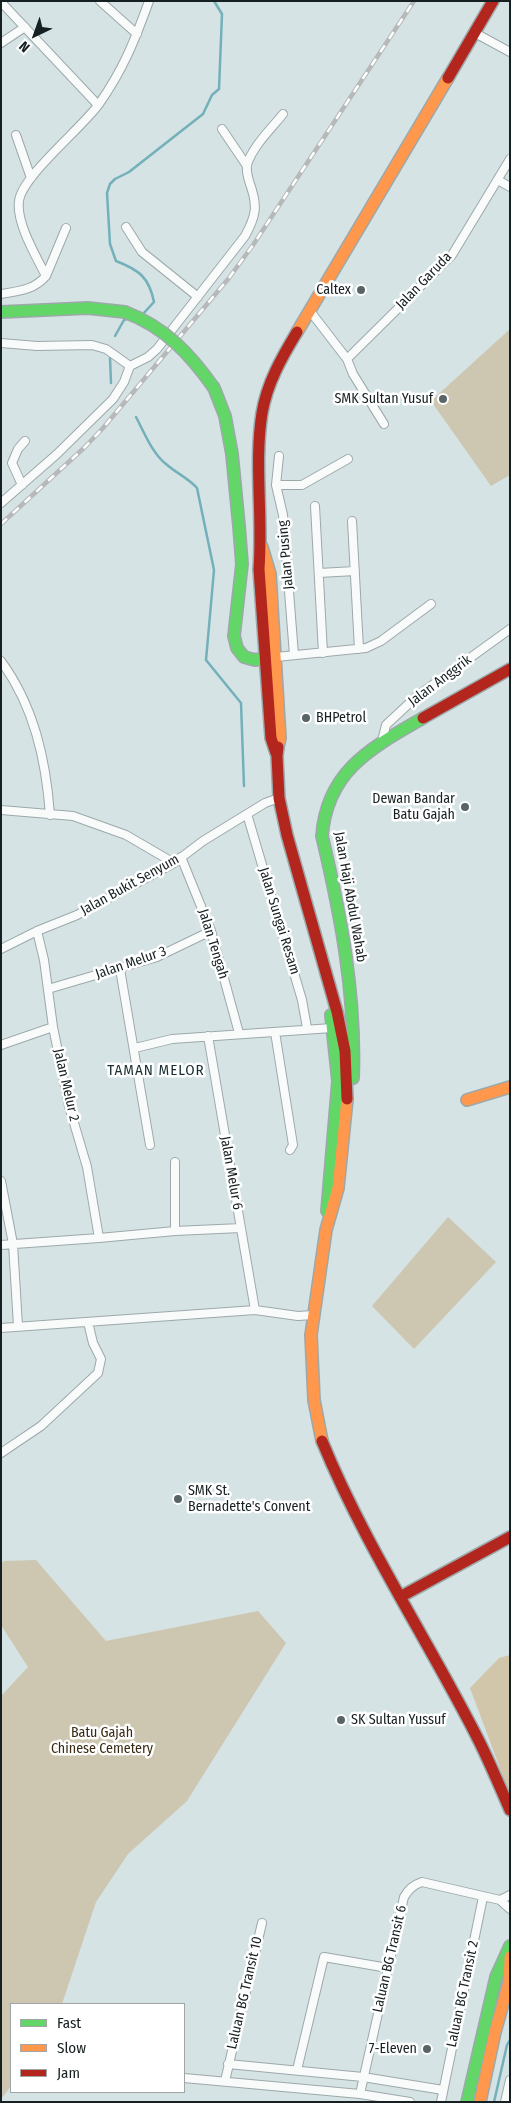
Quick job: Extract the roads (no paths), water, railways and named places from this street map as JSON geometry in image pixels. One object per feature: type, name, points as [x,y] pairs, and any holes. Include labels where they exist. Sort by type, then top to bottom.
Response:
[{"type":"main road","points":[[326,1230],[338,1188],[347,1104],[347,1071],[337,1012],[287,835],[279,798],[277,756],[280,738],[271,658],[270,574],[262,547],[258,435],[263,406],[273,372],[493,1]]},
{"type":"main road","points":[[1,312],[88,308],[125,312],[154,325],[174,340],[195,360],[214,388],[225,416],[232,454],[242,564],[234,636],[237,648],[244,657],[255,660],[271,658]]},
{"type":"main road","name":"Jalan Haji Abdul Wahab","points":[[347,1104],[355,1054],[353,1009],[341,915],[322,836],[322,826],[327,810],[346,775],[357,761],[382,741],[510,669]]},
{"type":"main road","points":[[330,992],[338,1081],[326,1230],[311,1335],[314,1400],[320,1436],[339,1483],[376,1556],[479,1741],[510,1810]]},
{"type":"main road","points":[[338,1081],[347,1071],[355,1054]]},
{"type":"main road","points":[[467,1100],[510,1087]]},
{"type":"main road","points":[[400,1597],[510,1537]]},
{"type":"main road","points":[[467,2102],[496,1977],[510,1946]]},
{"type":"main road","points":[[480,2102],[508,1982],[510,1956]]},
{"type":"street","points":[[100,1],[137,34]]},
{"type":"street","points":[[46,276],[28,239],[18,210],[22,191],[31,178],[98,105],[128,58],[149,1]]},
{"type":"street","points":[[1,2],[98,105]]},
{"type":"street","points":[[1,43],[25,28]]},
{"type":"street","points":[[475,33],[510,52]]},
{"type":"street","points":[[247,166],[255,150],[283,114]]},
{"type":"street","points":[[1,503],[113,399],[130,366],[148,357],[157,349],[245,236],[253,220],[256,207],[247,166],[222,128]]},
{"type":"street","points":[[16,135],[31,178]]},
{"type":"street","name":"Jalan Garuda","points":[[347,359],[452,255],[510,159]]},
{"type":"street","points":[[498,180],[510,187]]},
{"type":"street","points":[[126,227],[142,252],[198,298]]},
{"type":"street","points":[[1,294],[31,289],[40,283],[46,276],[66,228]]},
{"type":"street","points":[[310,311],[347,359],[353,374],[384,424]]},
{"type":"street","points":[[1,343],[37,346],[92,345],[106,349],[130,366]]},
{"type":"street","points":[[22,485],[12,463],[18,448],[25,441]]},
{"type":"street","name":"Jalan Pusing","points":[[279,456],[276,485],[283,515],[294,655]]},
{"type":"street","points":[[276,485],[302,486],[348,459]]},
{"type":"street","points":[[316,506],[323,653]]},
{"type":"street","points":[[352,521],[359,649]]},
{"type":"street","points":[[319,573],[355,571]]},
{"type":"street","points":[[271,658],[366,648],[381,641],[431,604]]},
{"type":"street","name":"Jalan Anggrik","points":[[382,741],[386,725],[416,698],[510,630]]},
{"type":"street","points":[[1,661],[25,700],[32,719],[48,782],[50,815]]},
{"type":"street","name":"Jalan Bukit Senyum","points":[[1,949],[37,931],[77,915],[174,863],[203,840],[265,803],[279,798]]},
{"type":"street","points":[[1,810],[73,816],[126,835],[174,863]]},
{"type":"street","name":"Jalan Sungai Resam","points":[[247,814],[302,1000],[307,1028]]},
{"type":"street","name":"Jalan Tengah","points":[[181,857],[210,931],[239,1033]]},
{"type":"street","name":"Jalan Melur 2","points":[[37,931],[53,1027],[69,1106],[87,1167],[99,1238]]},
{"type":"street","name":"Jalan Melur 3","points":[[48,989],[156,957],[210,931]]},
{"type":"street","points":[[120,969],[135,1048],[150,1145]]},
{"type":"street","points":[[1,1045],[53,1027]]},
{"type":"street","points":[[135,1048],[172,1039],[307,1028],[332,1028]]},
{"type":"street","points":[[274,1032],[293,1145],[290,1150]]},
{"type":"street","name":"Jalan Melur 6","points":[[208,1036],[241,1228],[259,1311]]},
{"type":"street","points":[[175,1162],[175,1230]]},
{"type":"street","points":[[1,1181],[12,1244],[18,1326]]},
{"type":"street","points":[[1,1245],[175,1230],[241,1228]]},
{"type":"street","points":[[1,1328],[259,1311],[298,1316],[314,1314]]},
{"type":"street","points":[[1,1453],[41,1426],[98,1373],[101,1359],[93,1343],[88,1322]]},
{"type":"street","name":"Laluan BG Transit 6","points":[[360,2094],[404,1896],[413,1885],[422,1882],[500,1900]]},
{"type":"street","points":[[510,1895],[500,1900],[510,1909]]},
{"type":"street","name":"Laluan BG Transit 2","points":[[441,2102],[484,1897]]},
{"type":"street","name":"Laluan BG Transit 10","points":[[224,2082],[262,1923]]},
{"type":"street","points":[[297,2070],[324,1957],[388,1968]]},
{"type":"street","points":[[228,2064],[363,2077],[443,2090]]},
{"type":"street","points":[[185,2078],[360,2094],[410,2102]]},
{"type":"street","points":[[504,2102],[510,2080]]},
{"type":"waterway","points":[[142,315],[154,302],[152,293],[146,280],[137,271],[116,261],[110,244],[107,193],[110,184],[115,179],[129,172],[203,114],[212,95],[219,89],[222,14],[214,1]]},
{"type":"waterway","points":[[115,336],[124,320],[129,318]]},
{"type":"waterway","points":[[110,358],[111,383]]},
{"type":"waterway","points":[[136,417],[149,442],[161,459],[197,488],[214,570],[206,660],[241,703],[244,786]]},
{"type":"waterway","points":[[494,2102],[507,2045],[510,2040]]},
{"type":"railway","points":[[1,524],[103,428],[229,278],[253,245],[414,1]]},
{"type":"place","name":"Caltex","points":[[361,290]]},
{"type":"place","name":"SMK Sultan Yusuf","points":[[443,399]]},
{"type":"place","name":"BHPetrol","points":[[306,718]]},
{"type":"place","name":"Dewan Bandar Batu Gajah","points":[[465,807]]},
{"type":"place","name":"SMK St. Bernadette's Convent","points":[[178,1499]]},
{"type":"place","name":"SK Sultan Yussuf","points":[[341,1720]]},
{"type":"place","name":"7-Eleven","points":[[427,2049]]},
{"type":"district","name":"TAMAN MELOR","points":[[156,1071]]},
{"type":"park label","name":"Batu Gajah Chinese Cemetery","points":[[102,1742]]}]
